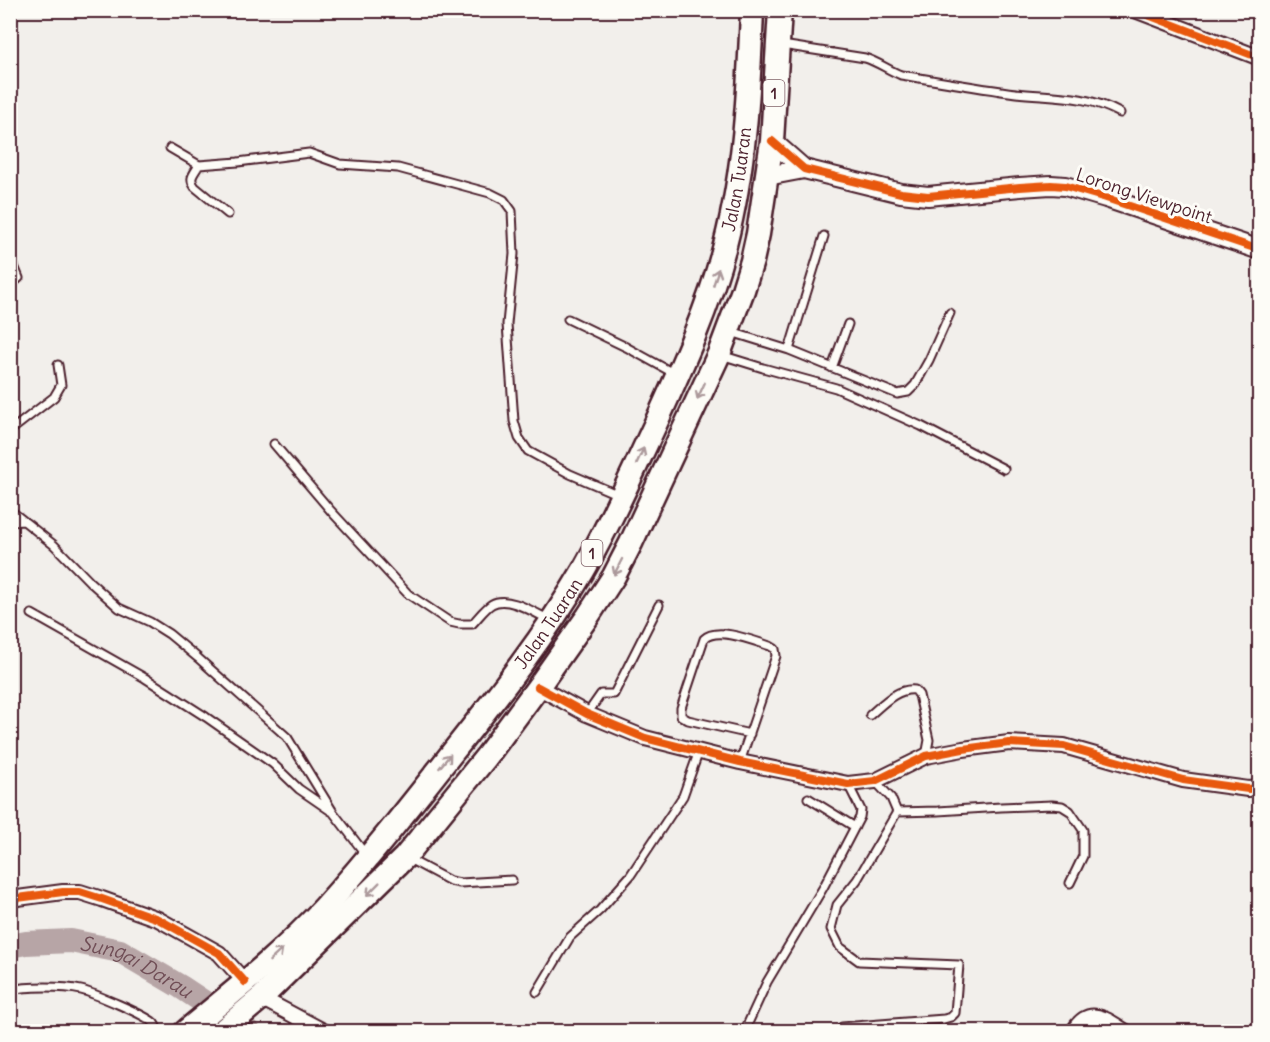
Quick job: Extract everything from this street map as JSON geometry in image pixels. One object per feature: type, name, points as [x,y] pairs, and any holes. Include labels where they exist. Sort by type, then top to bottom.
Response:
[{"type":"main road","name":"Jalan Tuaran","points":[[185,1032],[282,950],[368,857],[521,665],[552,621],[583,570],[621,496],[677,376],[717,276],[735,197],[746,118],[752,10]]},
{"type":"main road","name":"Jalan Tuaran","points":[[221,1032],[254,1004],[405,857],[487,756],[576,634],[614,576],[719,354],[752,261],[772,141],[780,10]]},
{"type":"main road","points":[[396,823],[401,829],[407,830],[416,823],[551,650],[576,634]]},
{"type":"street","points":[[1135,10],[1164,16],[1260,58]]},
{"type":"street","points":[[772,141],[804,168]]},
{"type":"street","points":[[767,176],[804,168]]},
{"type":"street","name":"Lorong Viewpoint","points":[[804,168],[918,196],[1038,185],[1065,186],[1260,250]]},
{"type":"street","points":[[538,687],[587,714],[645,738],[741,762],[848,784],[875,782],[926,756],[1009,743],[1064,746],[1183,780],[1260,789]]},
{"type":"street","points":[[10,899],[80,892],[158,919],[219,953],[238,988]]},
{"type":"street","points":[[254,1004],[325,1032]]},
{"type":"street","points":[[1073,1032],[1079,1022],[1095,1016],[1105,1019],[1126,1032]]},
{"type":"lane","points":[[777,44],[865,58],[878,62],[890,71],[901,75],[1018,93],[1064,96],[1105,104],[1120,112]]},
{"type":"lane","points":[[170,148],[199,165],[309,153],[340,164],[398,168],[490,193],[504,200],[512,211],[514,254],[507,324],[514,422],[519,438],[528,451],[570,474],[621,496]]},
{"type":"lane","points":[[199,165],[191,182],[228,214]]},
{"type":"lane","points":[[789,350],[824,236]]},
{"type":"lane","points":[[10,256],[19,276],[17,281],[10,286]]},
{"type":"lane","points":[[728,332],[789,350],[897,394],[908,392],[915,385],[950,313]]},
{"type":"lane","points":[[568,319],[626,347],[677,376]]},
{"type":"lane","points":[[832,368],[848,324]]},
{"type":"lane","points":[[719,354],[836,388],[921,426],[1004,469]]},
{"type":"lane","points":[[10,431],[54,397],[61,385],[58,365]]},
{"type":"lane","points":[[274,444],[331,511],[408,594],[450,622],[472,624],[492,604],[500,601],[510,601],[552,621]]},
{"type":"lane","points":[[10,510],[54,544],[90,582],[119,608],[150,622],[169,634],[287,737],[333,812],[368,857]]},
{"type":"lane","points":[[10,522],[23,520]]},
{"type":"lane","points":[[587,714],[601,694],[614,694],[659,605]]},
{"type":"lane","points":[[32,614],[145,678],[206,717],[273,764],[299,789],[333,812]]},
{"type":"lane","points":[[741,762],[776,656],[775,649],[721,633],[708,634],[704,639],[681,708],[681,716],[688,720],[750,734]]},
{"type":"lane","points":[[870,715],[896,694],[906,690],[915,690],[919,695],[928,740],[926,756]]},
{"type":"lane","points":[[537,992],[570,937],[600,910],[630,876],[683,796],[699,752]]},
{"type":"lane","points":[[875,782],[891,798],[897,812]]},
{"type":"lane","points":[[744,1032],[766,982],[823,888],[860,817],[861,810],[848,784]]},
{"type":"lane","points":[[808,798],[855,827]]},
{"type":"lane","points":[[897,812],[1062,806],[1070,811],[1083,830],[1083,856],[1070,883]]},
{"type":"lane","points":[[842,1027],[944,1019],[951,1017],[955,1012],[959,965],[859,962],[840,947],[831,929],[837,905],[857,880],[897,812]]},
{"type":"lane","points":[[405,857],[450,882],[512,880]]},
{"type":"lane","points":[[10,990],[60,988],[82,990],[124,1007],[154,1023],[159,1032]]},
{"type":"waterway","name":"Sungai Darau","points":[[10,946],[71,941],[120,951],[181,987],[249,1032]]},
{"type":"cycle path","points":[[1135,10],[1260,58]]},
{"type":"cycle path","points":[[772,141],[804,169],[901,193],[928,196],[1020,187],[1065,186],[1260,250]]},
{"type":"cycle path","points":[[538,687],[587,714],[645,738],[740,762],[848,784],[875,781],[926,756],[1009,743],[1064,746],[1183,780],[1248,789],[1260,788]]},
{"type":"cycle path","points":[[10,899],[63,892],[80,892],[102,899],[158,919],[219,953],[245,982]]}]
